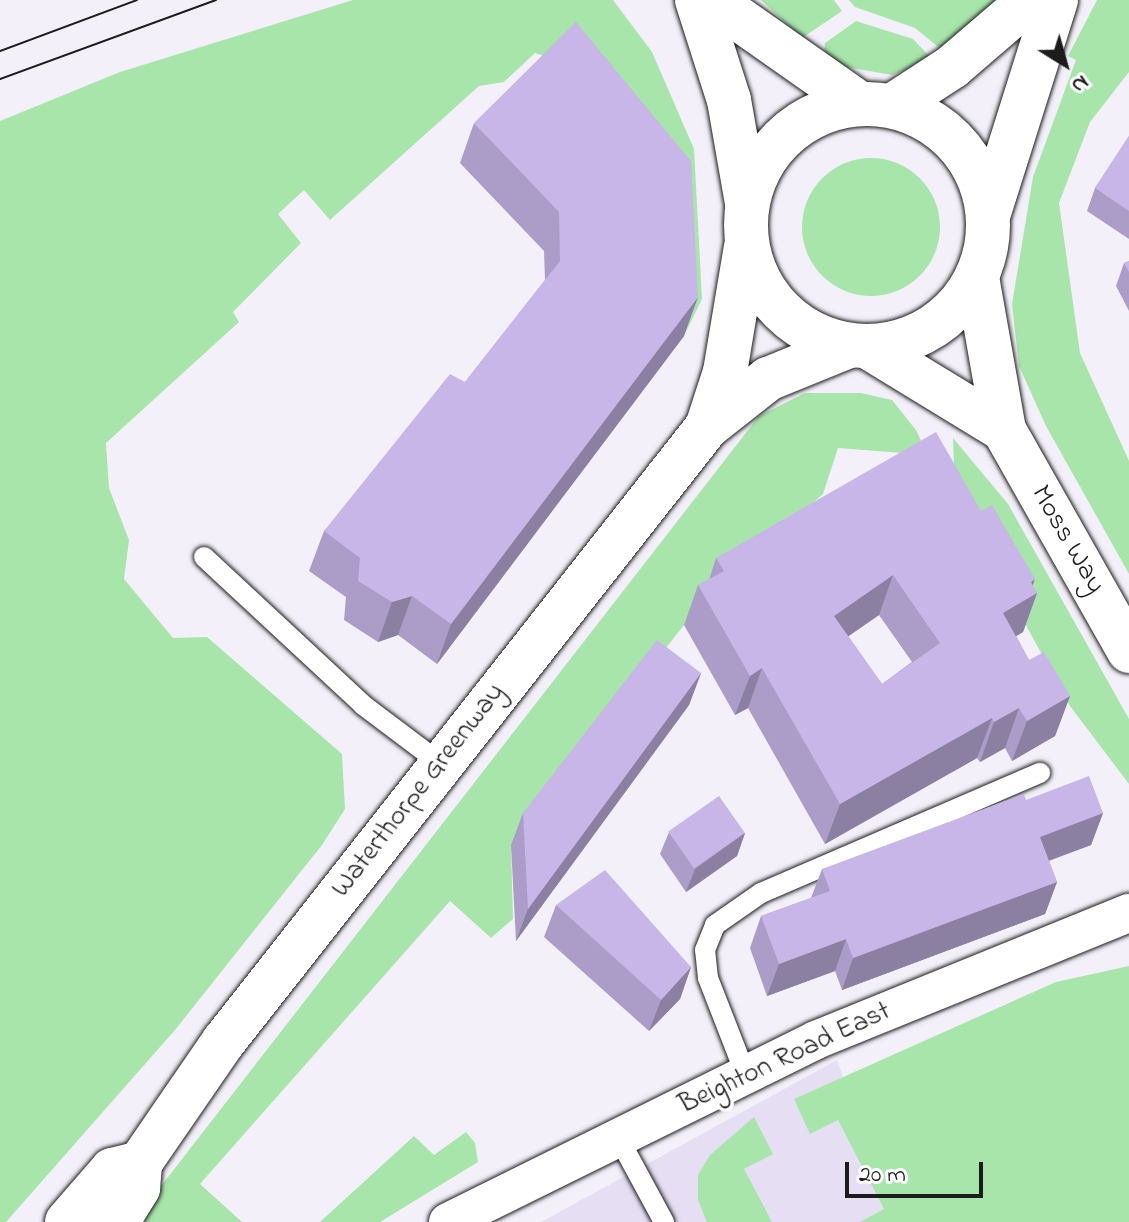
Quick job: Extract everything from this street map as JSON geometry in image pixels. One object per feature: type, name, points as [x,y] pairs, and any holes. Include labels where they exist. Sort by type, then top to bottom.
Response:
[{"type":"street","points":[[697,0],[729,100],[747,224],[767,296],[786,317],[826,340],[859,346],[895,343],[944,319],[977,277],[988,216],[1056,0]]},
{"type":"street","points":[[712,0],[876,105],[922,116],[968,157],[982,185],[988,216]]},
{"type":"street","points":[[747,224],[757,172],[775,145],[818,114],[876,105],[952,67],[1030,0]]},
{"type":"street","name":"Waterthorpe Greenway","points":[[707,427],[725,372],[747,224]]},
{"type":"street","name":"Moss Way","points":[[977,277],[1004,430],[1129,651]]},
{"type":"street","name":"Waterthorpe Greenway","points":[[117,1222],[138,1188],[140,1163],[224,1041],[707,427],[768,379],[859,346]]},
{"type":"street","name":"Moss Way","points":[[859,346],[1004,430]]},
{"type":"street","name":"Beighton Road East","points":[[448,1222],[745,1073],[1129,913]]},
{"type":"street","points":[[67,1222],[112,1170],[140,1163]]},
{"type":"lane","points":[[204,557],[363,705],[440,763]]},
{"type":"lane","points":[[745,1073],[708,978],[705,950],[715,925],[761,893],[1040,773]]},
{"type":"lane","points":[[618,1137],[664,1222]]},
{"type":"shaded area","points":[[837,1060],[853,1104],[915,1222],[541,1222]]},
{"type":"green space","points":[[353,0],[613,0],[652,52],[694,149],[702,299],[684,336],[561,62],[535,53],[504,82],[479,86],[330,220],[304,190],[278,214],[301,243],[233,312],[239,322],[106,443],[109,488],[129,540],[124,579],[173,638],[207,637],[342,754],[345,809],[322,845],[175,1030],[6,1222],[0,1222],[0,121],[120,72]]},
{"type":"green space","points":[[761,0],[834,0],[842,11],[802,38]]},
{"type":"green space","points":[[849,0],[1003,0],[943,51],[915,28],[855,7]]},
{"type":"green space","points":[[1097,0],[1129,0],[1129,72],[1090,122],[1059,203],[1080,353],[1129,461],[1129,574],[1046,426],[1019,366],[1012,304],[1033,177],[1076,60],[1068,56]]},
{"type":"green space","points":[[856,21],[913,39],[932,59],[892,75],[846,67],[824,55],[825,43]]},
{"type":"green space","points":[[871,158],[897,163],[920,178],[935,201],[940,227],[935,253],[920,276],[897,291],[871,296],[845,291],[822,276],[807,253],[802,227],[807,201],[822,178],[845,163]]},
{"type":"green space","points":[[805,393],[861,393],[892,400],[916,430],[928,455],[838,448],[823,494],[702,598],[709,611],[684,625],[511,845],[513,919],[491,938],[450,901],[200,1184],[242,1222],[145,1222],[144,1208],[759,416]]},
{"type":"green space","points":[[953,438],[1008,504],[1129,719],[1129,784],[1070,706],[955,495]]},
{"type":"green space","points":[[1129,966],[1129,1222],[860,1222],[884,1209],[838,1120],[810,1134],[794,1099],[1056,982]]},
{"type":"green space","points":[[754,1117],[773,1154],[744,1169],[772,1222],[707,1222],[698,1200],[698,1175],[710,1155]]},
{"type":"green space","points":[[466,1132],[475,1143],[478,1162],[380,1222],[320,1222],[414,1136],[434,1155]]},
{"type":"building","points":[[576,22],[691,161],[698,297],[451,624],[412,596],[392,602],[358,581],[360,558],[324,531],[450,374],[465,382],[560,261],[559,212],[474,123]]},
{"type":"building","points":[[1129,136],[1129,211],[1095,188]]},
{"type":"building","points":[[936,432],[981,511],[992,505],[1035,579],[1031,582],[1037,593],[1003,613],[1029,660],[1044,652],[1070,696],[1027,721],[1019,708],[994,722],[992,718],[840,804],[762,668],[750,676],[698,585],[724,571],[716,558]],"holes":[[[893,575],[940,643],[882,684],[834,616]]]},
{"type":"building","points":[[657,640],[701,673],[528,909],[523,813]]},
{"type":"building","points":[[1089,776],[1103,813],[1040,837],[1057,882],[853,958],[846,939],[779,964],[761,916],[830,891],[822,869],[1024,794],[1026,800]]},
{"type":"building","points":[[719,796],[745,833],[694,868],[668,832]]},
{"type":"building","points":[[605,870],[691,967],[661,1000],[556,905]]},
{"type":"tram line","points":[[0,51],[137,0]]},
{"type":"tram line","points":[[0,79],[216,0]]}]
